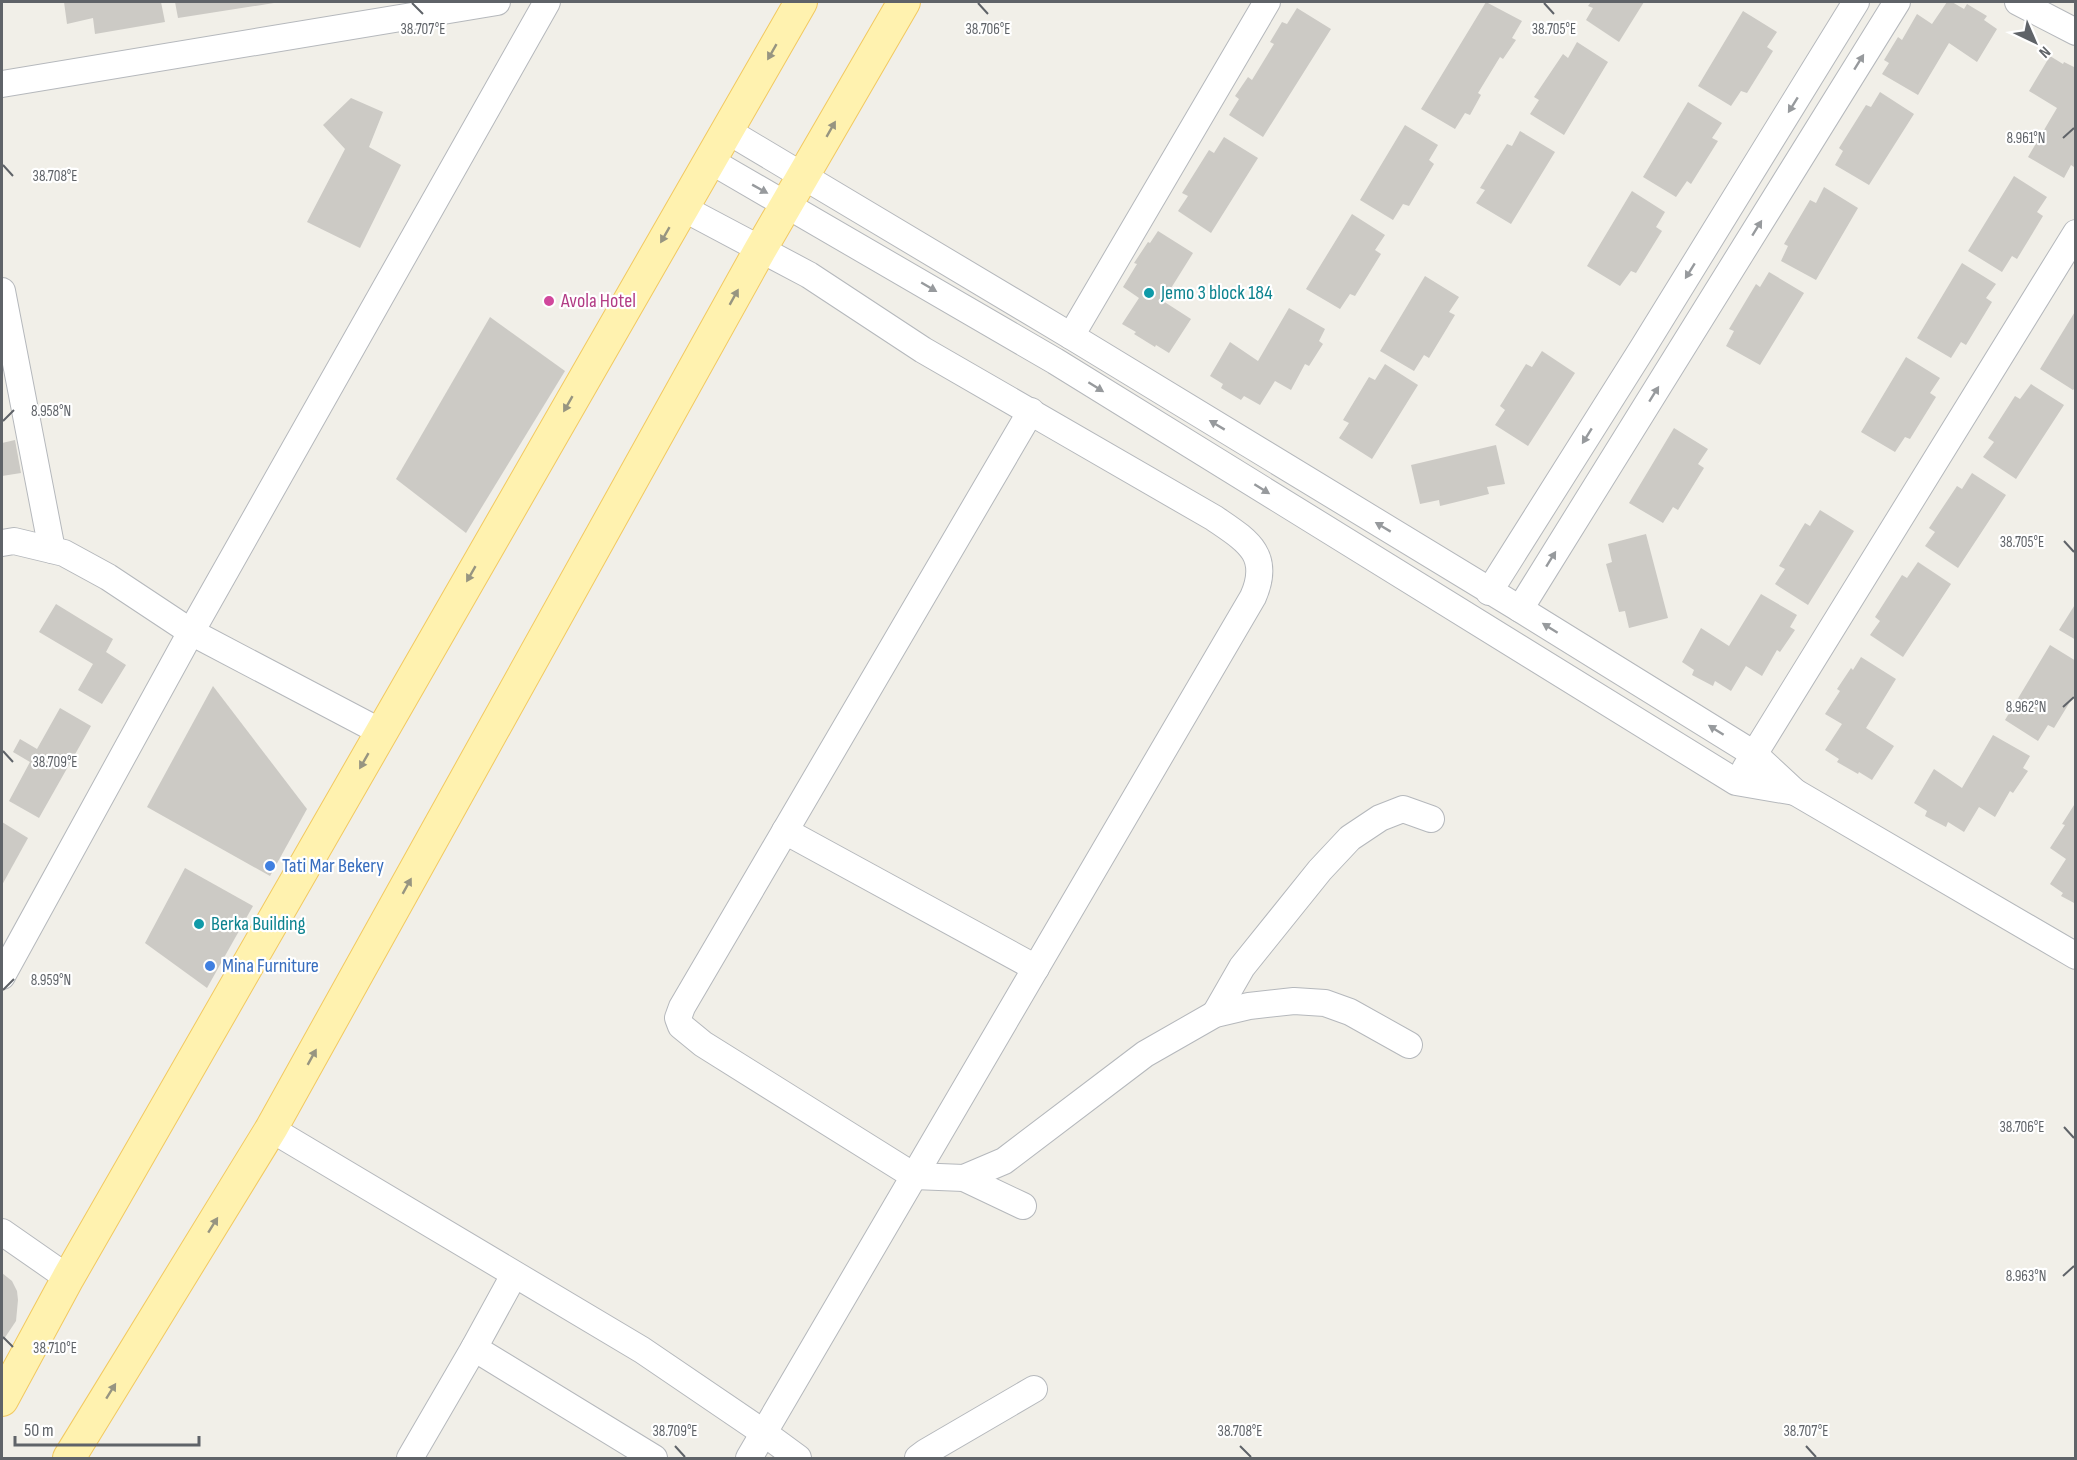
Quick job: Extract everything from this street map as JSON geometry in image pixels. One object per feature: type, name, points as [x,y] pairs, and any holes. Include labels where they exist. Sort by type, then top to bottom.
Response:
[{"type":"main road","points":[[2,1400],[68,1278],[681,207],[801,2]]},
{"type":"main road","points":[[69,1458],[271,1130],[760,250],[904,2]]},
{"type":"street","points":[[2,84],[497,2]]},
{"type":"street","points":[[2,976],[191,632],[547,2]]},
{"type":"street","points":[[1071,336],[1267,2]]},
{"type":"street","points":[[1489,592],[1856,2]]},
{"type":"street","points":[[1520,609],[1897,2]]},
{"type":"street","points":[[2018,2],[2076,32]]},
{"type":"street","points":[[726,130],[1071,336],[1520,609],[1754,754],[1795,792],[2076,956]]},
{"type":"street","points":[[709,160],[1055,361],[1736,782],[1795,792]]},
{"type":"street","points":[[681,207],[809,275],[923,350],[1214,518],[1245,539],[1256,555],[1260,569],[1260,581],[1253,597],[749,1458]]},
{"type":"street","points":[[1736,782],[2076,233]]},
{"type":"street","points":[[2,291],[52,550]]},
{"type":"street","points":[[1644,346],[1673,363]]},
{"type":"street","points":[[1023,1206],[964,1178],[914,1176],[704,1044],[681,1026],[678,1018],[682,1007],[1031,411]]},
{"type":"street","points":[[2,543],[14,542],[64,553],[108,577],[191,632],[381,732]]},
{"type":"street","points":[[1215,1014],[1242,967],[1320,870],[1350,838],[1380,818],[1403,809],[1431,819]]},
{"type":"street","points":[[785,831],[1036,968]]},
{"type":"street","points":[[964,1178],[1004,1161],[1145,1054],[1215,1014],[1249,1006],[1294,1001],[1324,1003],[1350,1012],[1409,1045]]},
{"type":"street","points":[[271,1130],[642,1350],[798,1458]]},
{"type":"street","points":[[2,1233],[68,1278]]},
{"type":"street","points":[[410,1458],[514,1275]]},
{"type":"street","points":[[474,1348],[649,1457]]},
{"type":"street","points":[[918,1458],[1034,1389]]},
{"type":"building","points":[[64,2],[161,2],[165,22],[95,34],[93,18],[67,24]]},
{"type":"building","points":[[175,2],[274,2],[274,3],[178,18]]},
{"type":"building","points":[[1486,2],[1522,21],[1512,38],[1516,40],[1503,59],[1500,57],[1478,93],[1481,95],[1470,115],[1465,113],[1455,129],[1421,109]]},
{"type":"building","points":[[1591,2],[1644,2],[1619,42],[1586,20],[1593,8],[1588,6]]},
{"type":"building","points":[[1947,2],[1952,2],[1964,9],[1967,4],[1987,16],[1984,20],[1997,29],[1977,62],[1949,43],[1918,95],[1882,74],[1889,63],[1884,60],[1898,37],[1902,40],[1917,14],[1932,24]]},
{"type":"building","points":[[1297,8],[1331,29],[1263,137],[1229,115],[1239,99],[1235,96],[1248,77],[1252,80],[1274,44],[1270,42],[1282,22],[1287,24]]},
{"type":"building","points":[[1743,11],[1777,32],[1767,47],[1773,51],[1747,93],[1741,91],[1731,106],[1698,86]]},
{"type":"building","points":[[1577,42],[1608,62],[1564,135],[1530,114],[1539,100],[1534,97],[1563,54],[1568,58]]},
{"type":"building","points":[[2050,56],[2063,64],[2064,62],[2076,68],[2076,164],[2074,167],[2071,165],[2064,178],[2028,157],[2057,108],[2029,91]]},
{"type":"building","points":[[1880,92],[1914,114],[1869,185],[1835,165],[1843,151],[1839,148],[1866,105],[1871,107]]},
{"type":"building","points":[[351,98],[383,112],[369,147],[401,165],[360,248],[307,222],[345,149],[323,125]]},
{"type":"building","points":[[1688,102],[1722,123],[1712,138],[1718,141],[1691,184],[1687,181],[1676,197],[1643,177]]},
{"type":"building","points":[[1405,125],[1438,145],[1429,160],[1434,164],[1409,206],[1403,204],[1393,220],[1360,200]]},
{"type":"building","points":[[1520,131],[1555,152],[1511,224],[1476,203],[1485,190],[1480,188],[1507,144],[1512,146]]},
{"type":"building","points":[[1224,137],[1258,158],[1211,233],[1178,211],[1188,196],[1182,193],[1209,150],[1214,153]]},
{"type":"building","points":[[2014,176],[2047,197],[2037,212],[2043,216],[2017,259],[2012,256],[2002,272],[1968,251]]},
{"type":"building","points":[[1824,187],[1858,208],[1816,280],[1781,261],[1788,246],[1784,244],[1810,200],[1816,203]]},
{"type":"building","points":[[1632,191],[1665,212],[1656,227],[1662,231],[1636,273],[1631,271],[1620,286],[1587,266]]},
{"type":"building","points":[[1352,214],[1385,235],[1375,250],[1381,254],[1355,296],[1350,294],[1340,309],[1306,289]]},
{"type":"building","name":"Jemo 3 block 184","points":[[1158,231],[1193,253],[1163,301],[1191,319],[1169,353],[1156,345],[1155,347],[1122,324],[1139,298],[1123,287],[1137,264],[1134,263]]},
{"type":"building","points":[[1962,263],[1996,284],[1986,298],[1992,302],[1966,345],[1961,342],[1951,358],[1917,338]]},
{"type":"building","points":[[1769,272],[1804,293],[1760,365],[1726,346],[1734,331],[1729,329],[1756,284],[1760,287]]},
{"type":"building","points":[[1425,276],[1459,297],[1449,312],[1455,315],[1429,358],[1424,355],[1414,371],[1380,351]]},
{"type":"building","points":[[1289,308],[1325,329],[1319,341],[1323,344],[1309,366],[1305,364],[1291,390],[1275,381],[1260,405],[1244,396],[1241,400],[1221,388],[1223,384],[1210,376],[1230,342],[1258,361]]},
{"type":"building","points":[[2076,310],[2076,387],[2073,390],[2040,369]]},
{"type":"building","points":[[490,317],[565,371],[466,533],[396,479]]},
{"type":"building","points":[[1542,351],[1575,373],[1528,446],[1495,425],[1505,410],[1500,406],[1526,364],[1532,367]]},
{"type":"building","points":[[1906,357],[1940,378],[1930,393],[1936,397],[1910,439],[1905,437],[1895,452],[1861,432]]},
{"type":"building","points":[[1385,364],[1418,385],[1372,459],[1339,438],[1349,423],[1343,420],[1369,377],[1375,380]]},
{"type":"building","points":[[2031,384],[2064,405],[2016,479],[1983,457],[1994,442],[1988,438],[2015,396],[2020,399]]},
{"type":"building","points":[[1674,428],[1708,449],[1698,464],[1704,468],[1678,510],[1673,507],[1663,523],[1629,503]]},
{"type":"building","points":[[15,440],[21,473],[2,476],[2,443]]},
{"type":"building","points":[[1496,445],[1505,484],[1487,487],[1489,494],[1440,506],[1439,500],[1420,504],[1411,465]]},
{"type":"building","points":[[1972,473],[2006,495],[1958,568],[1925,546],[1935,532],[1929,528],[1957,486],[1962,489]]},
{"type":"building","points":[[1820,510],[1854,531],[1808,605],[1775,584],[1785,569],[1779,566],[1805,523],[1810,526]]},
{"type":"building","points":[[1646,534],[1668,618],[1629,628],[1625,611],[1619,612],[1606,564],[1612,562],[1608,544]]},
{"type":"building","points":[[1918,562],[1951,584],[1903,657],[1870,635],[1880,621],[1875,617],[1902,575],[1907,578]]},
{"type":"building","points":[[1761,594],[1797,615],[1790,627],[1795,630],[1780,652],[1777,650],[1762,676],[1746,666],[1731,691],[1715,681],[1713,686],[1692,675],[1694,670],[1682,662],[1701,628],[1729,646]]},
{"type":"building","points":[[2076,603],[2076,640],[2059,630]]},
{"type":"building","points":[[56,604],[113,639],[106,652],[126,665],[102,704],[78,690],[93,664],[39,632]]},
{"type":"building","points":[[2050,645],[2076,661],[2074,681],[2076,692],[2054,728],[2048,725],[2038,741],[2005,720]]},
{"type":"building","points":[[1861,657],[1896,679],[1866,728],[1894,746],[1872,780],[1837,762],[1839,759],[1825,750],[1842,724],[1825,714],[1840,691],[1837,689]]},
{"type":"building","points":[[213,686],[307,809],[270,876],[147,807]]},
{"type":"building","points":[[60,708],[91,726],[39,818],[9,801],[30,762],[13,752],[20,739],[37,749]]},
{"type":"building","points":[[1993,735],[2030,756],[2023,768],[2028,771],[2013,793],[2010,791],[1995,817],[1979,807],[1964,832],[1948,822],[1946,827],[1925,816],[1927,811],[1914,803],[1934,769],[1962,788]]},
{"type":"building","points":[[2076,802],[2076,904],[2061,896],[2063,893],[2050,884],[2066,859],[2050,848]]},
{"type":"building","points":[[2,822],[28,838],[2,885]]},
{"type":"building","name":"Berka Building","points":[[185,868],[253,906],[207,988],[145,943]]},
{"type":"building","points":[[2,1273],[12,1281],[18,1300],[16,1321],[2,1342]]},
{"type":"place","name":"Jemo 3 block 184","points":[[1149,293]]},
{"type":"place","name":"Avola Hotel","points":[[549,301]]},
{"type":"place","name":"Tati Mar Bekery","points":[[270,866]]},
{"type":"place","name":"Berka Building","points":[[199,924]]},
{"type":"place","name":"Mina Furniture","points":[[210,966]]}]
